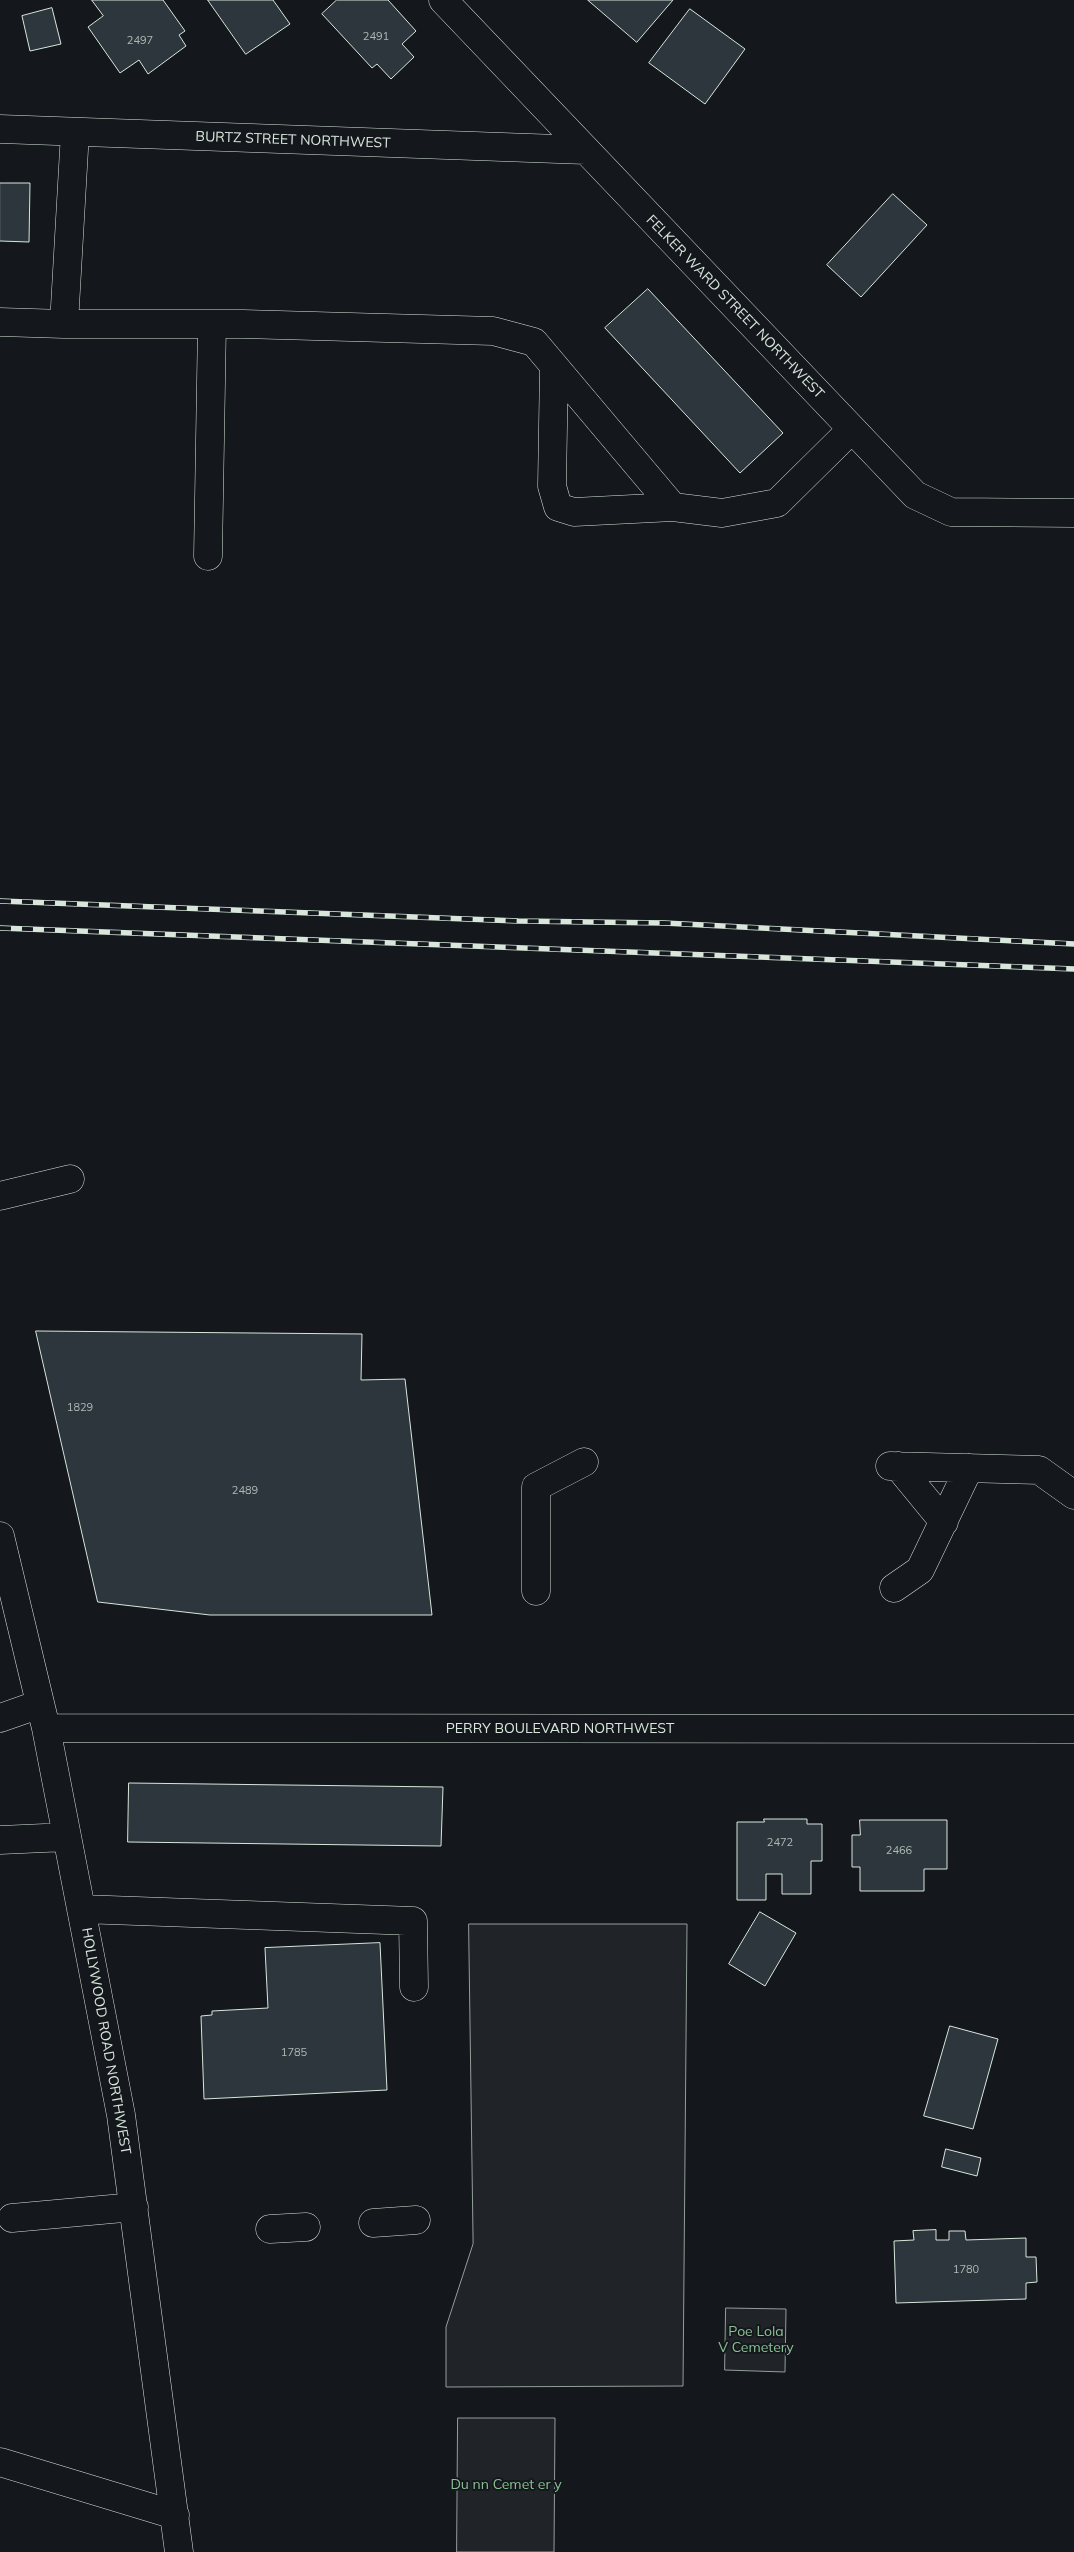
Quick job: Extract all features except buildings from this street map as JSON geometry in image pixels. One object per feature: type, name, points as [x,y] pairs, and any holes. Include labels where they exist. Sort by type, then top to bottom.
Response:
[{"type":"street","name":"FELKER WARD STREET NORTHWEST","points":[[443,0],[915,495],[951,512],[1074,513]]},
{"type":"street","name":"BURTZ STREET NORTHWEST","points":[[0,129],[586,150]]},
{"type":"street","points":[[64,324],[75,132]]},
{"type":"street","points":[[0,322],[212,324],[493,331],[534,342],[672,507]]},
{"type":"street","points":[[208,556],[212,324]]},
{"type":"street","points":[[554,366],[552,486],[558,507],[574,512],[672,507],[722,513],[777,503],[852,429]]},
{"type":"street","points":[[0,1196],[70,1179]]},
{"type":"street","points":[[536,1591],[536,1487],[584,1462]]},
{"type":"street","points":[[944,1522],[894,1466],[1039,1470],[1074,1495]]},
{"type":"street","points":[[894,1588],[920,1570],[969,1468]]},
{"type":"street","name":"HOLLYWOOD ROAD NORTHWEST","points":[[0,1536],[43,1716],[121,2115],[179,2552]]},
{"type":"street","name":"PERRY BOULEVARD NORTHWEST","points":[[0,1718],[43,1716],[1074,1729]]},
{"type":"street","points":[[0,1840],[67,1837]]},
{"type":"street","points":[[81,1909],[413,1921],[414,1987]]},
{"type":"street","points":[[12,2218],[134,2206]]},
{"type":"street","points":[[373,2223],[416,2220]]},
{"type":"street","points":[[270,2229],[306,2227]]},
{"type":"street","points":[[0,2462],[174,2515]]},
{"type":"green space","points":[[469,1924],[687,1924],[683,2386],[446,2387],[446,2327],[473,2244]]},
{"type":"green space","name":"Poe Lola V Cemetery","points":[[726,2308],[786,2309],[785,2372],[725,2370]]},
{"type":"green space","name":"Du nn Cemet er y","points":[[458,2418],[555,2418],[554,2552],[457,2552]]},
{"type":"railway","points":[[0,901],[518,921],[664,923],[1074,944]]},
{"type":"railway","points":[[0,928],[1074,969]]}]
